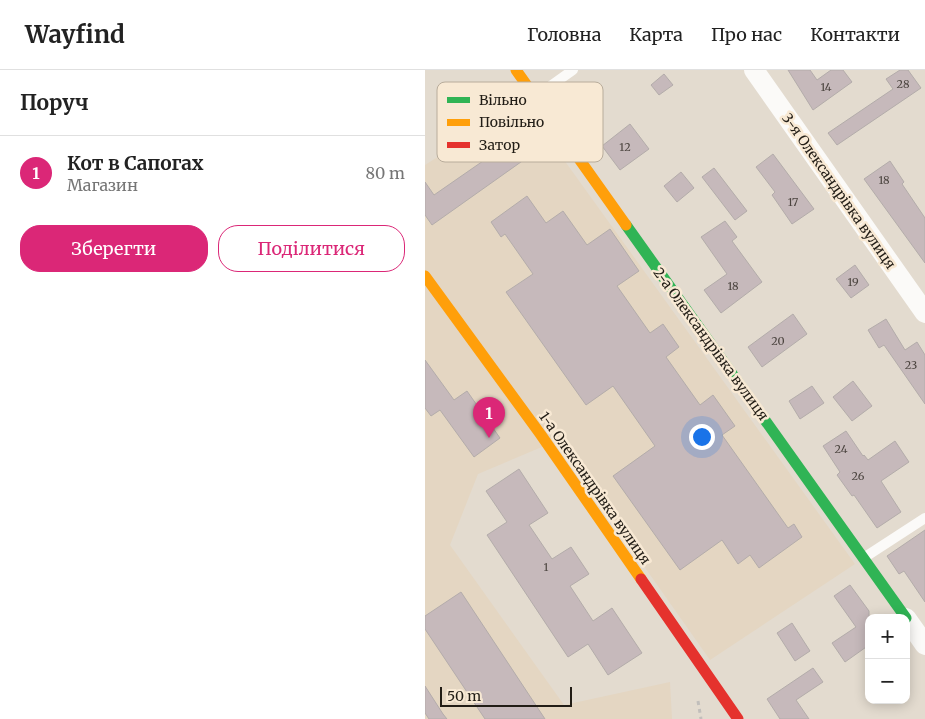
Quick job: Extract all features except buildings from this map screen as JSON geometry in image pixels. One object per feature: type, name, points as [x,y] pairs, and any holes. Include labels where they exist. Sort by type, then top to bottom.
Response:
[{"type":"street","name":"2-а Олександрівка вулиця","points":[[515,70],[524,82]]},
{"type":"street","name":"3-я Олександрівка вулиця","points":[[754,70],[925,312]]},
{"type":"street","name":"2-а Олександрівка вулиця","points":[[581,162],[903,614]]},
{"type":"street","name":"1-а Олександрівка вулиця","points":[[425,276],[541,435],[737,719]]},
{"type":"street","name":"2-а Олександрівка вулиця","points":[[910,624],[925,645]]},
{"type":"lane","points":[[556,82],[573,70]]},
{"type":"lane","points":[[864,558],[925,518]]},
{"type":"shaded area","points":[[437,157],[437,162],[565,162],[855,564],[710,660],[556,441],[478,474],[450,545],[564,705],[670,682],[672,719],[425,719],[425,165]]},
{"type":"traffic: fast","points":[[626,225],[903,614]]},
{"type":"traffic: slow","points":[[516,70],[525,82]]},
{"type":"traffic: slow","points":[[581,162],[626,225]]},
{"type":"traffic: slow","points":[[425,276],[541,435],[641,579]]},
{"type":"traffic: jam","points":[[641,579],[738,719]]},
{"type":"place","name":"Кот в Сапогах","points":[[489,438]]}]
